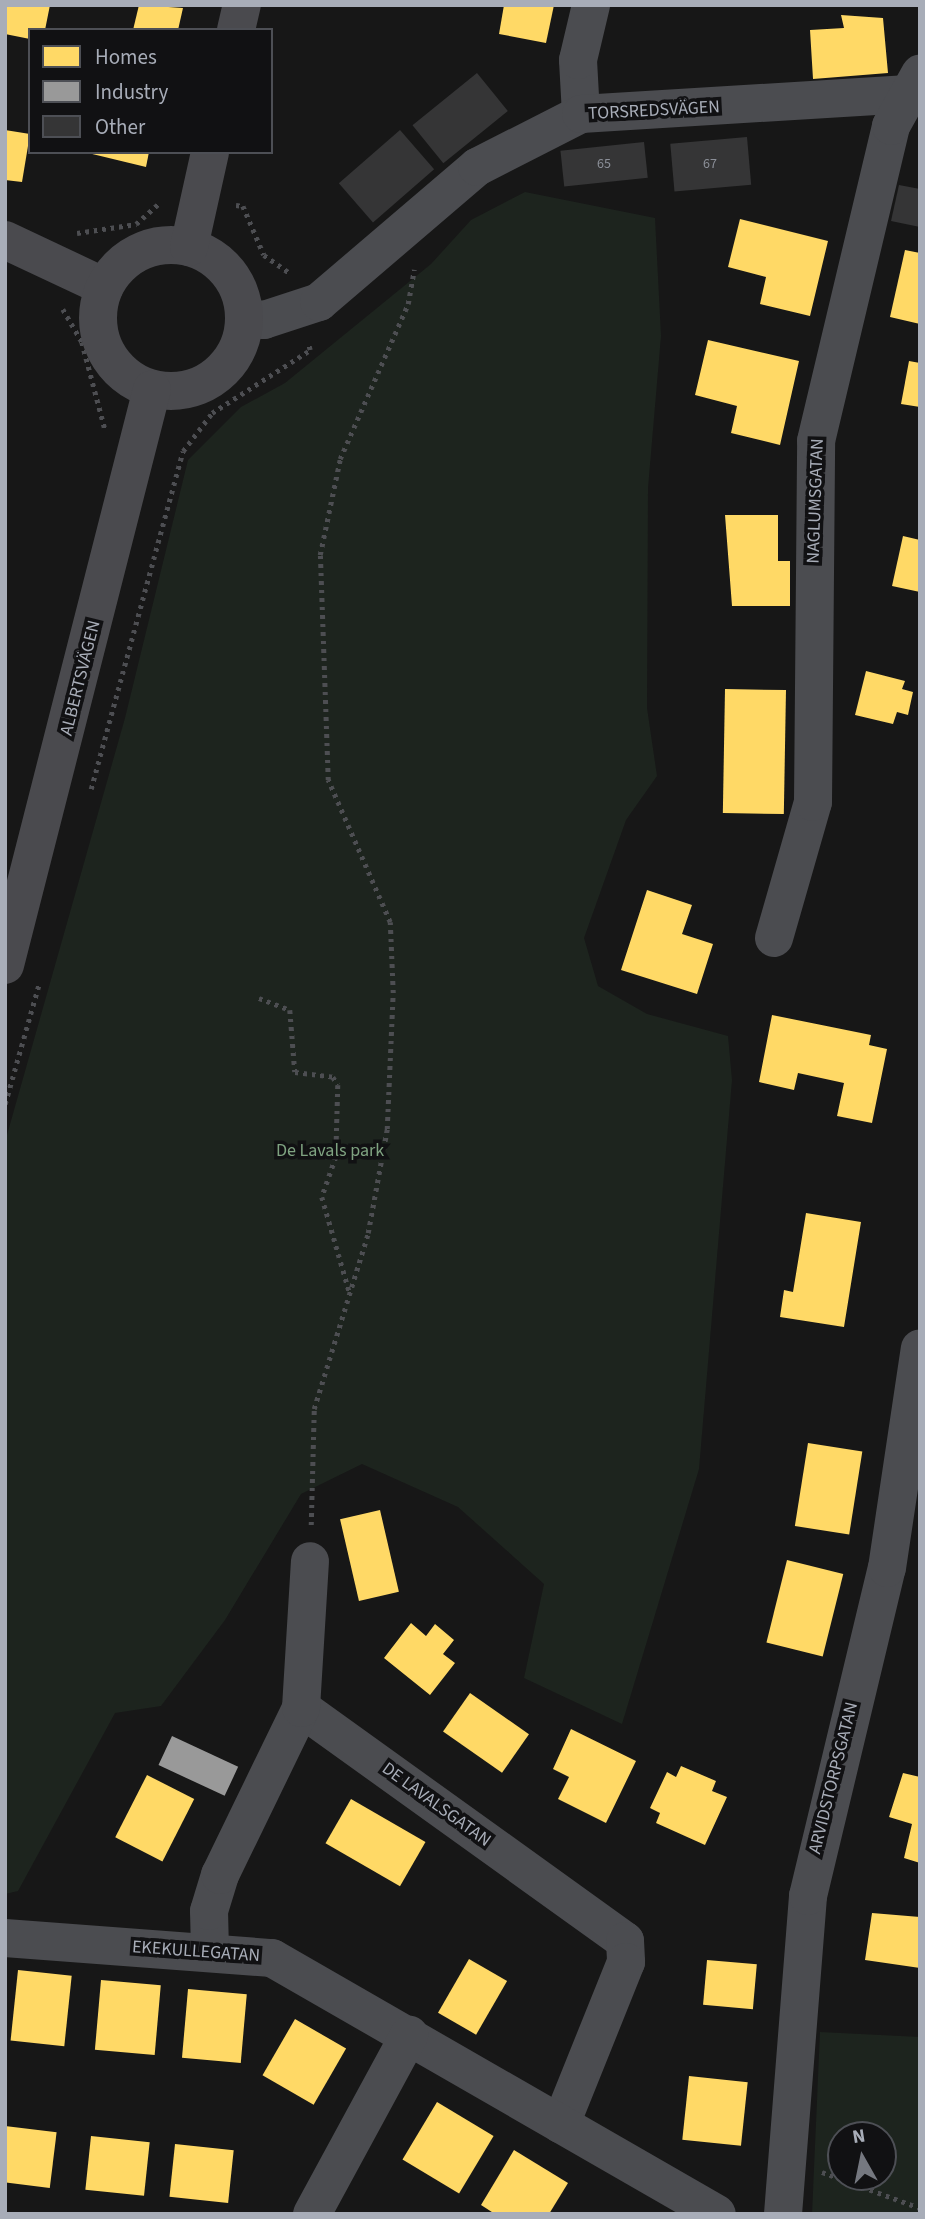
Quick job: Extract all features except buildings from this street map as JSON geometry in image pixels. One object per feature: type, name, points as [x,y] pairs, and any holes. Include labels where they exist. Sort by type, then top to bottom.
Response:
[{"type":"street","points":[[236,28],[242,5]]},
{"type":"street","points":[[581,114],[578,60],[591,5]]},
{"type":"street","name":"TORSREDSVÄGEN","points":[[245,318],[296,313],[339,290],[502,150],[581,114],[916,87]]},
{"type":"street","name":"NAGLUMSGATAN","points":[[774,938],[813,802],[816,440],[891,126],[916,87]]},
{"type":"street","points":[[189,247],[210,154]]},
{"type":"street","points":[[5,240],[105,286]]},
{"type":"street","points":[[156,246],[189,247],[225,268],[239,290],[245,318],[234,356],[216,376],[192,388],[152,389],[116,367],[102,342],[98,314],[105,286],[135,254],[156,246]]},
{"type":"street","name":"ALBERTSVÄGEN","points":[[24,968],[152,389]]},
{"type":"street","name":"ARVIDSTORPSGATAN","points":[[783,2214],[785,2158],[808,1896],[887,1568],[920,1348]]},
{"type":"street","points":[[210,1951],[209,1911],[220,1875],[241,1820],[301,1708],[310,1561]]},
{"type":"street","name":"DE LAVALSGATAN","points":[[301,1708],[625,1941],[626,1962],[561,2124]]},
{"type":"street","name":"EKEKULLEGATAN","points":[[5,1938],[210,1951],[272,1958],[717,2214]]},
{"type":"street","points":[[312,2214],[409,2035]]},
{"type":"path","points":[[89,797],[183,451],[212,412],[310,350],[296,313],[291,271],[264,256],[243,206],[200,198]]},
{"type":"path","points":[[310,1561],[314,1409],[350,1294],[387,1129],[393,948],[382,897],[334,805],[328,780],[320,555],[340,459],[408,304],[419,248],[410,228]]},
{"type":"path","points":[[5,1104],[24,968]]},
{"type":"path","points":[[259,998],[290,1010],[295,1072],[333,1077],[338,1085],[336,1157],[322,1197],[350,1294]]},
{"type":"path","points":[[785,2158],[920,2208]]},
{"type":"green space","name":"De Lavals park","points":[[525,192],[655,218],[661,336],[648,488],[647,708],[657,776],[626,820],[584,938],[598,986],[647,1014],[728,1036],[732,1080],[699,1469],[622,1724],[524,1678],[544,1584],[458,1507],[362,1464],[301,1494],[225,1620],[161,1706],[115,1713],[18,1891],[5,1894],[5,1142],[125,718],[188,460],[241,407],[285,383],[431,264],[471,220]]},
{"type":"green space","points":[[820,2032],[920,2037],[920,2214],[812,2214]]}]
